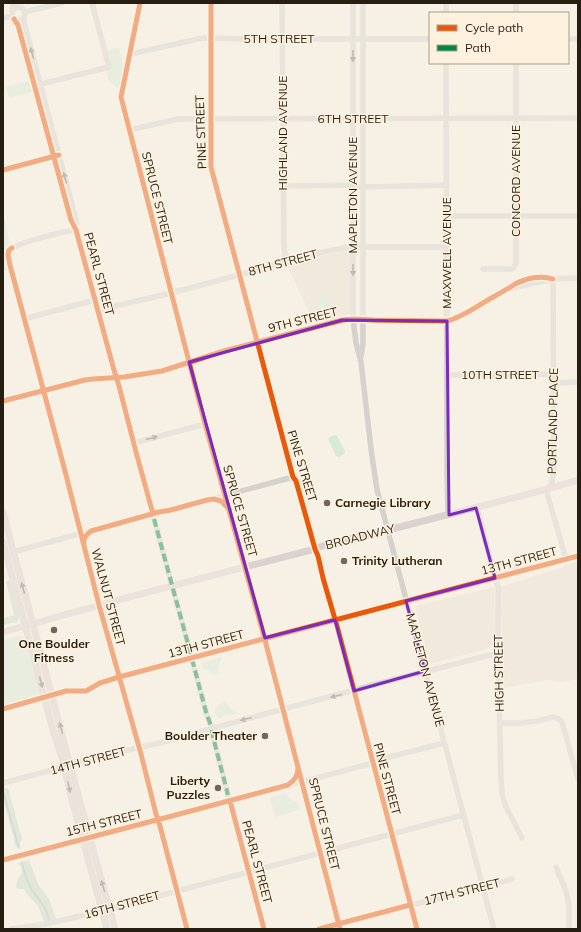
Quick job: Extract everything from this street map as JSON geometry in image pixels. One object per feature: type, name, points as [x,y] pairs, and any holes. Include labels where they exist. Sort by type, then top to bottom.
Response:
[{"type":"main road","name":"BROADWAY","points":[[3,632],[322,546],[476,508],[578,480]]},
{"type":"main road","points":[[3,512],[33,624],[48,696],[54,734],[68,766],[71,796],[87,838],[115,929]]},
{"type":"main road","points":[[3,542],[25,626],[48,696]]},
{"type":"main road","points":[[87,838],[107,929]]},
{"type":"street","name":"PEARL STREET","points":[[13,3],[13,15],[18,24],[37,85],[76,220],[76,230],[206,712],[212,728],[212,733],[264,929]]},
{"type":"street","points":[[13,15],[20,20],[24,15],[62,3]]},
{"type":"street","points":[[37,85],[109,67],[92,3]]},
{"type":"street","points":[[130,52],[140,3]]},
{"type":"street","name":"PINE STREET","points":[[211,3],[211,167],[293,477],[296,481],[318,556],[417,929]]},
{"type":"street","name":"HIGHLAND AVENUE","points":[[282,3],[283,186],[284,244],[286,263]]},
{"type":"street","name":"MAPLETON AVENUE","points":[[353,3],[353,318],[356,343],[361,362],[377,490],[494,929]]},
{"type":"street","name":"MAPLETON AVENUE","points":[[361,362],[363,344],[364,3]]},
{"type":"street","points":[[13,15],[15,8],[19,5],[24,10],[24,15]]},
{"type":"street","points":[[3,18],[13,15]]},
{"type":"street","name":"PEARL STREET","points":[[24,15],[24,22],[37,85]]},
{"type":"street","name":"5TH STREET","points":[[130,52],[135,53],[198,39],[210,38],[429,39]]},
{"type":"street","name":"SPRUCE STREET","points":[[130,52],[121,97],[205,424],[245,568],[262,639],[298,764],[340,926]]},
{"type":"street","name":"MAXWELL AVENUE","points":[[446,64],[448,515]]},
{"type":"street","name":"CONCORD AVENUE","points":[[482,269],[512,269],[516,265],[516,64]]},
{"type":"street","name":"6TH STREET","points":[[129,130],[178,119],[578,118]]},
{"type":"street","points":[[3,170],[57,156]]},
{"type":"street","points":[[283,186],[364,187],[446,185]]},
{"type":"street","points":[[447,216],[578,216]]},
{"type":"street","name":"WALNUT STREET","points":[[76,230],[70,230],[16,246],[9,250],[8,255],[99,605],[178,890],[187,929]]},
{"type":"street","name":"8TH STREET","points":[[98,310],[172,293],[239,276],[318,253],[348,247],[447,247]]},
{"type":"street","name":"9TH STREET","points":[[3,401],[85,380],[137,376],[162,371],[258,342],[335,321],[353,318],[374,320],[452,320],[509,288],[553,279],[578,278]]},
{"type":"street","name":"PORTLAND PLACE","points":[[553,279],[554,468],[552,482],[548,489],[548,497],[566,559]]},
{"type":"street","points":[[24,319],[95,300]]},
{"type":"street","name":"10TH STREET","points":[[447,375],[554,374]]},
{"type":"street","name":"10TH STREET","points":[[554,383],[578,382]]},
{"type":"street","points":[[134,443],[205,424]]},
{"type":"street","points":[[13,552],[154,516],[293,477]]},
{"type":"street","points":[[207,500],[221,501],[229,510]]},
{"type":"street","name":"HIGH STREET","points":[[476,508],[479,514],[498,587],[498,653],[502,794],[506,807],[522,838]]},
{"type":"street","points":[[84,546],[83,541],[91,531]]},
{"type":"street","name":"13TH STREET","points":[[3,709],[68,690],[85,691],[102,682],[119,677],[578,556]]},
{"type":"street","name":"14TH STREET","points":[[3,783],[498,653]]},
{"type":"street","points":[[500,723],[522,723],[553,717],[559,719],[562,722],[578,778]]},
{"type":"street","name":"15TH STREET","points":[[3,860],[158,820],[229,798],[288,785],[444,743]]},
{"type":"street","points":[[288,785],[297,777],[298,764]]},
{"type":"street","points":[[153,803],[160,813],[172,816]]},
{"type":"street","name":"16TH STREET","points":[[11,929],[46,924],[110,909],[463,815]]},
{"type":"street","points":[[556,867],[566,891],[569,905],[569,929]]},
{"type":"street","name":"17TH STREET","points":[[319,929],[340,926],[410,905],[512,879]]},
{"type":"highlighted area","points":[[342,320],[447,321],[449,515],[476,508],[495,578],[406,601],[425,671],[354,691],[335,620],[265,638],[189,362]]},
{"type":"shaded area","points":[[350,249],[350,314],[314,323],[287,265]]},
{"type":"shaded area","points":[[578,561],[578,679],[562,682],[549,680],[504,688],[500,587]]},
{"type":"shaded area","points":[[494,587],[495,645],[491,648],[430,664],[415,606]]},
{"type":"green space","points":[[119,47],[124,68],[119,89],[109,81],[106,72],[110,64],[108,50]]},
{"type":"green space","points":[[29,81],[32,92],[9,98],[6,87]]},
{"type":"green space","points":[[3,211],[9,241],[6,248],[8,269],[3,270]]},
{"type":"green space","points":[[322,294],[332,294],[332,306],[328,313],[320,317],[314,304],[321,300]]},
{"type":"green space","points":[[334,435],[337,436],[345,451],[344,454],[339,457],[336,456],[328,439]]},
{"type":"green space","points":[[11,580],[20,616],[17,622],[3,625],[3,618],[14,615],[6,581]]},
{"type":"green space","points":[[21,635],[25,639],[40,694],[3,705],[3,640]]},
{"type":"green space","points":[[222,657],[218,674],[214,675],[203,669],[203,662]]},
{"type":"green space","points":[[225,701],[230,708],[238,713],[219,718],[216,716],[214,710],[221,702]]},
{"type":"green space","points":[[3,788],[8,788],[22,839],[20,847],[16,848],[3,798]]},
{"type":"green space","points":[[286,793],[292,800],[298,803],[300,810],[275,817],[270,797]]},
{"type":"green space","points":[[29,860],[38,884],[49,899],[56,919],[45,922],[37,906],[24,889],[19,889],[16,887],[17,880],[22,873],[21,867],[17,863]]},
{"type":"waterway","points":[[3,791],[19,848]]},
{"type":"waterway","points":[[22,862],[32,890],[45,908],[49,920]]},
{"type":"marked path","points":[[154,519],[191,655]]},
{"type":"marked path","points":[[192,659],[211,726]]},
{"type":"marked path","points":[[212,730],[228,795]]},
{"type":"cycle path","points":[[140,3],[121,97],[205,424],[265,640],[340,929]]},
{"type":"cycle path","points":[[211,3],[211,167],[293,477],[296,481],[337,626],[417,929]]},
{"type":"cycle path","points":[[14,19],[18,25],[71,220],[76,230],[153,514]]},
{"type":"cycle path","points":[[3,170],[59,155]]},
{"type":"cycle path","points":[[12,248],[9,250],[8,255],[10,265],[99,605],[141,754],[187,929]]},
{"type":"cycle path","points":[[3,401],[85,380],[124,377],[162,371],[224,351],[342,320],[447,321],[465,314],[519,282],[539,277],[553,279]]},
{"type":"cycle path","points":[[84,544],[85,537],[91,531],[207,500],[214,499],[221,501],[229,509]]},
{"type":"cycle path","points":[[3,709],[66,691],[86,691],[100,683],[119,677],[578,556]]},
{"type":"cycle path","points":[[3,860],[288,785],[296,778],[298,767]]},
{"type":"cycle path","points":[[230,801],[264,929]]},
{"type":"cycle path","points":[[319,929],[410,905]]},
{"type":"place","name":"Carnegie Library","points":[[327,503]]},
{"type":"place","name":"Trinity Lutheran","points":[[344,561]]},
{"type":"place","name":"One Boulder Fitness","points":[[54,630]]},
{"type":"place","name":"Boulder Theater","points":[[265,736]]},
{"type":"place","name":"Liberty Puzzles","points":[[218,788]]}]
